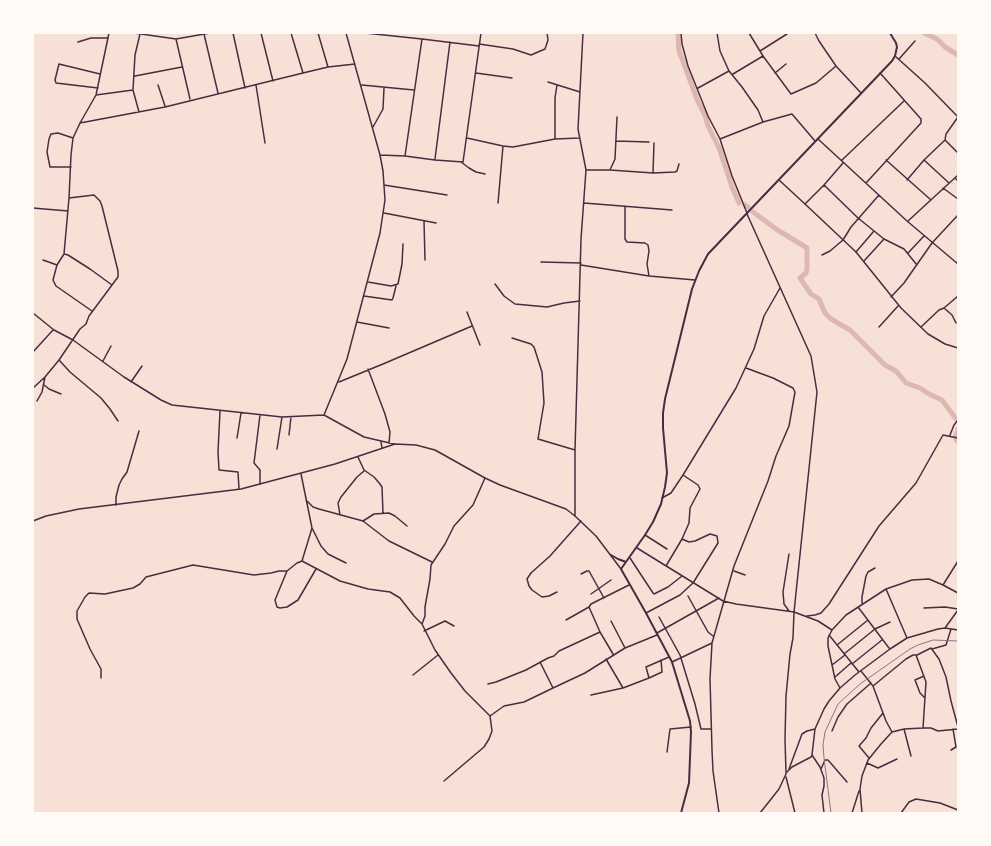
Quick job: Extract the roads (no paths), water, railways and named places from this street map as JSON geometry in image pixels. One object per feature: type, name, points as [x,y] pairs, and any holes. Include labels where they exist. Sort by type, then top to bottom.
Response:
[{"type":"main road","points":[[681,812],[689,783],[691,727],[670,657],[620,569],[630,558],[653,522],[666,487],[663,428],[664,406],[690,295],[695,280],[708,254],[862,93],[895,56],[896,43],[890,33]]},
{"type":"main road","points":[[610,555],[626,562]]},
{"type":"street","points":[[92,311],[54,283],[53,280],[57,265],[64,254],[74,138],[80,123],[96,95],[109,33]]},
{"type":"street","points":[[134,33],[176,39],[210,33]]},
{"type":"street","points":[[233,33],[245,88]]},
{"type":"street","points":[[261,33],[273,81]]},
{"type":"street","points":[[291,33],[303,73]]},
{"type":"street","points":[[318,33],[328,67]]},
{"type":"street","points":[[324,415],[347,360],[368,282],[384,213],[384,185],[380,155],[346,33]]},
{"type":"street","points":[[365,33],[513,49],[531,55],[545,49],[548,40],[547,33]]},
{"type":"street","points":[[462,162],[464,160],[481,33]]},
{"type":"street","points":[[575,516],[575,450],[581,239],[586,170],[578,129],[583,33]]},
{"type":"street","points":[[681,33],[682,44],[688,66],[708,116],[720,139],[732,176],[811,356],[817,392],[786,704],[785,739],[787,772],[779,789],[760,813]]},
{"type":"street","points":[[716,33],[720,51],[730,71],[758,110],[763,122]]},
{"type":"street","points":[[749,33],[763,56],[791,94],[816,83],[836,66]]},
{"type":"street","points":[[815,33],[836,66],[862,93]]},
{"type":"street","points":[[139,112],[133,90],[135,55],[140,34]]},
{"type":"street","points":[[204,34],[219,93]]},
{"type":"street","points":[[760,51],[787,34]]},
{"type":"street","points":[[78,42],[91,38],[108,38]]},
{"type":"street","points":[[176,39],[191,100]]},
{"type":"street","points":[[405,156],[422,39]]},
{"type":"street","points":[[898,59],[915,41]]},
{"type":"street","points":[[435,160],[450,42]]},
{"type":"street","points":[[733,74],[763,56]]},
{"type":"street","points":[[895,56],[925,83],[958,117],[946,134],[945,140],[924,160],[907,180]]},
{"type":"street","points":[[98,88],[56,83],[55,80],[58,66],[60,64],[100,74]]},
{"type":"street","points":[[80,123],[165,107],[328,67],[355,64]]},
{"type":"street","points":[[775,73],[786,64]]},
{"type":"street","points":[[134,76],[182,67]]},
{"type":"street","points":[[698,88],[730,71]]},
{"type":"street","points":[[476,73],[512,78]]},
{"type":"street","points":[[866,183],[922,123],[921,119],[880,73]]},
{"type":"street","points":[[548,82],[580,92]]},
{"type":"street","points":[[158,85],[165,107]]},
{"type":"street","points":[[256,85],[265,143]]},
{"type":"street","points":[[361,85],[414,90]]},
{"type":"street","points":[[555,139],[555,98],[558,85]]},
{"type":"street","points":[[373,128],[383,109],[384,88]]},
{"type":"street","points":[[96,95],[133,90]]},
{"type":"street","points":[[806,204],[824,185],[842,162],[904,101]]},
{"type":"street","points":[[720,139],[763,122],[792,114],[817,140],[866,183],[907,222],[958,264]]},
{"type":"street","points":[[610,170],[615,159],[617,117]]},
{"type":"street","points":[[71,167],[50,167],[47,152],[48,139],[51,134],[58,133],[74,138]]},
{"type":"street","points":[[467,138],[513,147],[555,139],[579,138]]},
{"type":"street","points":[[616,140],[649,142]]},
{"type":"street","points":[[945,140],[958,153]]},
{"type":"street","points":[[653,173],[654,143]]},
{"type":"street","points":[[498,203],[503,146]]},
{"type":"street","points":[[380,155],[462,162],[476,172],[485,174]]},
{"type":"street","points":[[886,160],[931,200]]},
{"type":"street","points":[[924,160],[949,183]]},
{"type":"street","points":[[586,170],[653,173],[675,172],[679,164]]},
{"type":"street","points":[[907,222],[958,175]]},
{"type":"street","points":[[955,178],[958,181]]},
{"type":"street","points":[[779,180],[856,252],[898,306],[920,327],[938,340],[958,348]]},
{"type":"street","points":[[384,185],[448,195]]},
{"type":"street","points":[[824,185],[858,218],[874,231],[884,239],[904,249],[917,265]]},
{"type":"street","points":[[943,188],[958,199]]},
{"type":"street","points":[[33,388],[45,377],[59,360],[80,329],[86,324],[92,311],[118,277],[118,271],[100,200],[94,195],[69,198]]},
{"type":"street","points":[[822,255],[830,252],[843,240],[858,218],[879,195]]},
{"type":"street","points":[[584,203],[672,210]]},
{"type":"street","points":[[625,206],[625,239],[627,242],[648,245],[649,251],[647,264],[649,276]]},
{"type":"street","points":[[33,208],[68,211]]},
{"type":"street","points":[[384,213],[436,223]]},
{"type":"street","points":[[891,297],[901,287],[932,243],[958,215]]},
{"type":"street","points":[[424,221],[425,260]]},
{"type":"street","points":[[856,252],[874,231]]},
{"type":"street","points":[[907,254],[924,236]]},
{"type":"street","points":[[864,261],[884,239]]},
{"type":"street","points":[[364,296],[392,300],[396,286],[399,282],[403,244]]},
{"type":"street","points":[[64,254],[90,269],[112,285]]},
{"type":"street","points":[[43,260],[57,265]]},
{"type":"street","points":[[540,262],[581,264],[649,276],[695,280]]},
{"type":"street","points":[[368,282],[396,286]]},
{"type":"street","points":[[495,284],[504,296],[515,304],[547,308],[564,303],[580,301]]},
{"type":"street","points":[[662,498],[671,493],[736,388],[746,368],[764,316],[780,288]]},
{"type":"street","points":[[920,327],[958,296]]},
{"type":"street","points":[[879,326],[898,306]]},
{"type":"street","points":[[944,308],[952,315],[956,323]]},
{"type":"street","points":[[467,312],[480,345]]},
{"type":"street","points":[[33,313],[54,330],[73,340],[131,382],[172,405],[282,417],[324,415],[359,434],[381,442],[416,445],[430,448],[454,459],[485,478],[560,507],[575,516],[596,536],[620,569]]},
{"type":"street","points":[[357,322],[389,328]]},
{"type":"street","points":[[339,382],[472,326]]},
{"type":"street","points":[[33,352],[54,330]]},
{"type":"street","points":[[512,338],[531,344],[534,347],[542,372],[544,403],[538,439],[575,450]]},
{"type":"street","points":[[103,361],[111,346]]},
{"type":"street","points":[[59,360],[70,372],[101,398],[118,421]]},
{"type":"street","points":[[131,382],[142,366]]},
{"type":"street","points":[[719,813],[713,771],[711,729],[710,679],[712,643],[723,600],[733,571],[754,514],[768,482],[776,456],[789,426],[795,393],[793,388],[773,378],[746,368]]},
{"type":"street","points":[[368,369],[385,414],[390,432],[389,443]]},
{"type":"street","points":[[37,401],[42,392],[45,377]]},
{"type":"street","points":[[44,384],[48,389],[61,394]]},
{"type":"street","points":[[220,411],[218,452],[219,470],[238,472],[239,489]]},
{"type":"street","points":[[237,438],[241,413]]},
{"type":"street","points":[[260,415],[254,463],[260,470],[260,484]]},
{"type":"street","points":[[277,449],[282,417]]},
{"type":"street","points":[[289,435],[291,417]]},
{"type":"street","points":[[950,435],[958,420]]},
{"type":"street","points":[[116,505],[119,485],[127,472],[139,431]]},
{"type":"street","points":[[807,616],[818,615],[826,609],[879,526],[916,483],[943,435],[950,435],[958,438]]},
{"type":"street","points":[[381,442],[382,448]]},
{"type":"street","points":[[33,521],[56,514],[239,489],[301,474],[395,444]]},
{"type":"street","points":[[358,457],[364,470],[378,480],[382,487],[383,514]]},
{"type":"street","points":[[340,515],[338,503],[341,497],[364,470]]},
{"type":"street","points":[[301,474],[312,528],[324,551],[346,563]]},
{"type":"street","points":[[666,566],[682,539],[689,523],[690,508],[700,489],[698,485],[683,475]]},
{"type":"street","points":[[422,624],[425,616],[425,607],[430,579],[430,565],[445,544],[454,526],[473,505],[485,478]]},
{"type":"street","points":[[306,500],[313,507],[363,521],[389,541],[432,562]]},
{"type":"street","points":[[363,521],[371,515],[389,513],[407,526]]},
{"type":"street","points":[[557,592],[549,596],[542,597],[529,586],[528,577],[550,556],[581,521]]},
{"type":"street","points":[[312,528],[302,561],[287,571],[275,600],[277,607],[287,607],[298,600],[316,569]]},
{"type":"street","points":[[646,613],[680,595],[693,583],[718,543],[717,536],[710,534],[695,541],[689,542],[682,539]]},
{"type":"street","points":[[645,535],[667,549]]},
{"type":"street","points":[[637,548],[723,600],[736,604],[794,612],[818,621],[832,630]]},
{"type":"street","points":[[789,554],[783,592],[784,604],[789,611]]},
{"type":"street","points":[[630,558],[654,594],[668,587],[682,576]]},
{"type":"street","points":[[302,561],[348,584],[390,592],[400,598],[410,612],[422,624],[424,631],[438,655],[465,691],[490,716],[492,731],[484,747],[444,781]]},
{"type":"street","points":[[943,585],[958,561]]},
{"type":"street","points":[[101,678],[101,669],[90,649],[77,619],[77,611],[89,593],[105,594],[133,588],[140,584],[146,577],[193,565],[254,575],[287,571]]},
{"type":"street","points":[[862,604],[866,576],[868,572],[875,568]]},
{"type":"street","points":[[581,574],[589,571],[604,598]]},
{"type":"street","points":[[733,571],[745,575]]},
{"type":"street","points":[[840,688],[835,677],[828,642],[829,635],[841,620],[862,604],[886,589],[918,578],[929,579],[958,593]]},
{"type":"street","points":[[591,594],[611,580]]},
{"type":"street","points":[[566,620],[589,607],[591,604],[629,585]]},
{"type":"street","points":[[886,589],[907,638]]},
{"type":"street","points":[[688,596],[708,632],[714,636]]},
{"type":"street","points":[[490,716],[504,706],[524,702],[585,673],[613,654],[658,634],[665,628],[719,598]]},
{"type":"street","points":[[589,607],[600,632],[613,654]]},
{"type":"street","points":[[858,607],[890,649]]},
{"type":"street","points":[[924,608],[945,607],[958,609],[946,628]]},
{"type":"street","points":[[659,617],[681,658],[698,713],[701,729],[711,729]]},
{"type":"street","points":[[837,645],[868,620]]},
{"type":"street","points":[[424,631],[445,621],[454,626]]},
{"type":"street","points":[[611,621],[625,648]]},
{"type":"street","points":[[832,665],[875,629],[890,622]]},
{"type":"street","points":[[789,769],[812,756],[816,729],[824,709],[840,688],[860,671],[907,638],[927,631],[946,628],[958,630]]},
{"type":"street","points":[[873,686],[906,659],[914,655],[916,656],[927,649],[946,645],[951,629]]},
{"type":"street","points":[[488,684],[521,672],[554,656],[559,651],[600,632]]},
{"type":"street","points":[[829,635],[873,686],[892,732]]},
{"type":"street","points":[[835,677],[882,640]]},
{"type":"street","points":[[672,662],[712,643]]},
{"type":"street","points":[[852,813],[860,789],[862,776],[869,758],[892,732],[904,729],[931,728],[938,731],[953,730],[958,728],[946,677],[942,665],[932,649]]},
{"type":"street","points":[[414,675],[438,655]]},
{"type":"street","points":[[916,656],[926,685],[923,728]]},
{"type":"street","points":[[649,678],[646,667],[670,657]]},
{"type":"street","points":[[606,659],[622,688]]},
{"type":"street","points":[[591,695],[622,688],[662,672],[661,660]]},
{"type":"street","points":[[540,662],[553,688]]},
{"type":"street","points":[[924,676],[915,680],[920,693],[926,698]]},
{"type":"street","points":[[832,731],[841,712],[847,704],[871,683]]},
{"type":"street","points":[[869,758],[859,746],[868,736],[871,728],[883,713]]},
{"type":"street","points":[[666,752],[670,729],[691,727]]},
{"type":"street","points":[[787,772],[802,734],[816,729]]},
{"type":"street","points":[[904,729],[912,756]]},
{"type":"street","points":[[951,750],[956,747],[953,730]]},
{"type":"street","points":[[812,756],[821,769],[824,782],[822,795],[824,813]]},
{"type":"street","points":[[867,763],[878,768],[897,759]]},
{"type":"street","points":[[821,769],[825,760],[828,760],[847,782]]},
{"type":"street","points":[[786,776],[795,813]]},
{"type":"street","points":[[860,789],[862,813]]},
{"type":"street","points":[[901,813],[909,802],[916,799],[940,803],[958,810]]},
{"type":"street","points":[[681,812],[685,813]]},
{"type":"waterway","points":[[678,33],[679,51],[698,102],[719,148],[739,203]]},
{"type":"waterway","points":[[924,33],[937,39],[945,47],[958,55]]},
{"type":"waterway","points":[[753,212],[776,229],[807,248],[807,269],[806,273],[800,278],[811,294],[819,299],[825,313],[831,319],[850,330],[885,365],[896,371],[906,383],[920,388],[942,400],[956,419]]},
{"type":"waterway","points":[[956,435],[958,429]]},
{"type":"railway","points":[[831,813],[823,745],[825,732],[838,704],[860,684],[910,649],[933,640],[958,641]]}]
